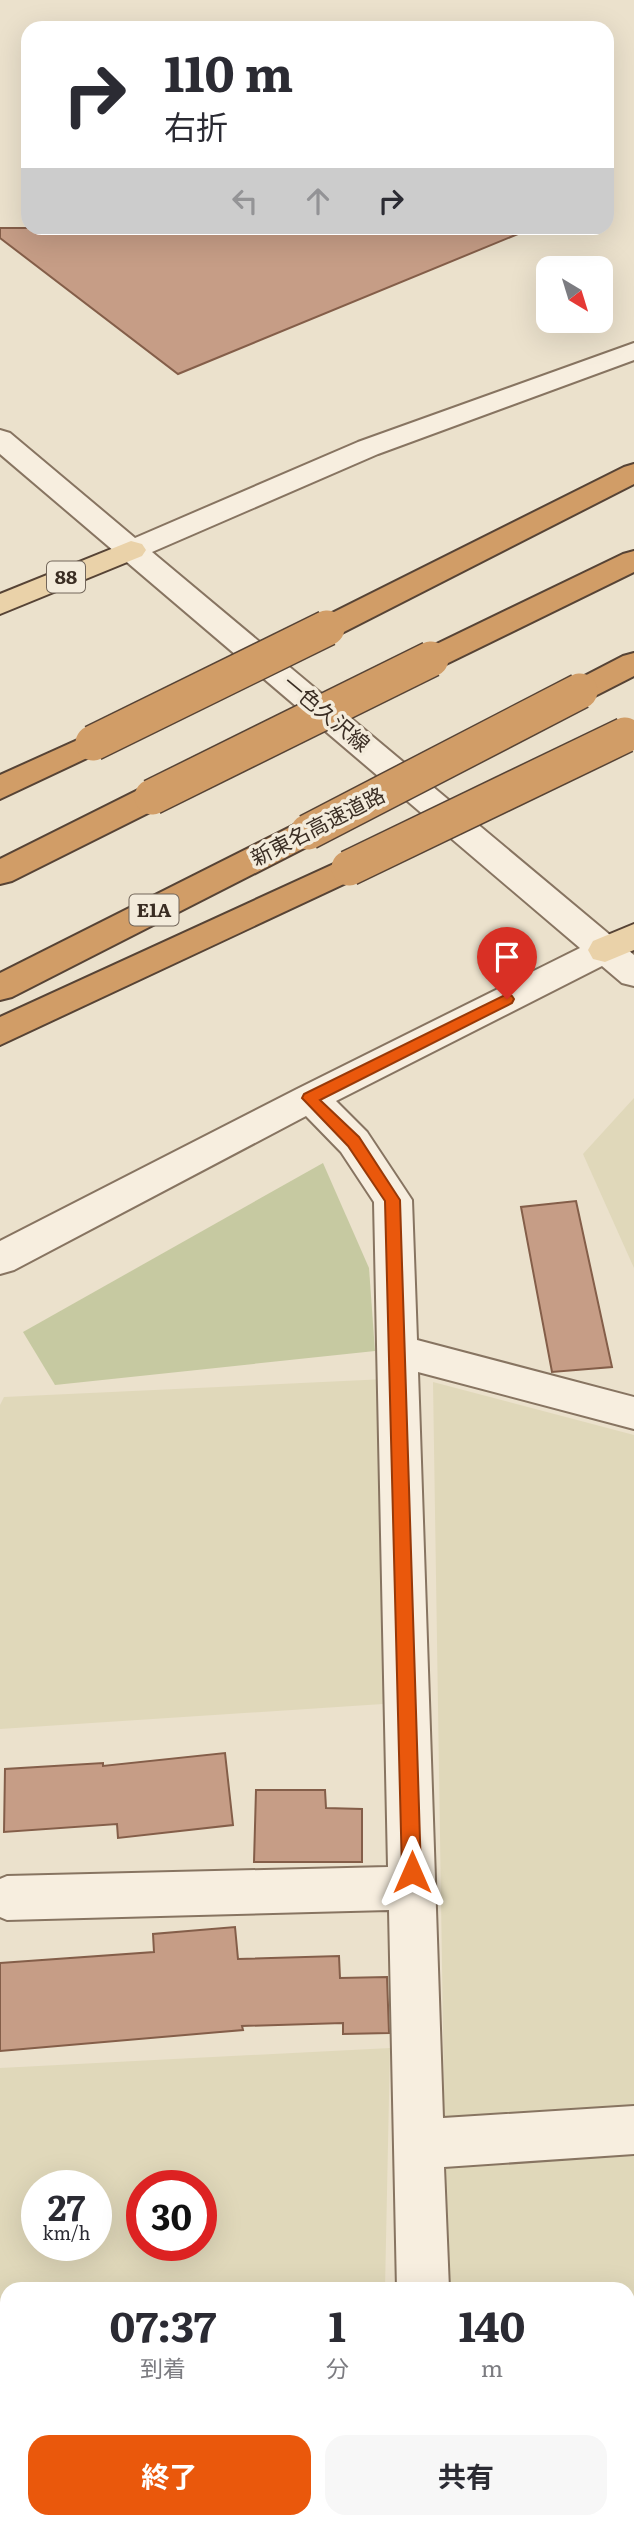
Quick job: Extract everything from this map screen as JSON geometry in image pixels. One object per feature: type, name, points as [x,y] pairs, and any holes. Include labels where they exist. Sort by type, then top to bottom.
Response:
[{"type":"highway","points":[[0,788],[327,628],[634,473]]},
{"type":"highway","points":[[0,873],[634,559]]},
{"type":"highway","name":"新東名高速道路","points":[[0,988],[634,663]]},
{"type":"highway","points":[[0,1032],[629,733]]},
{"type":"main road","name":"88","points":[[0,605],[131,550]]},
{"type":"street","points":[[131,550],[368,448],[634,351]]},
{"type":"street","name":"一色久沢線","points":[[0,439],[131,550],[620,943],[634,974]]},
{"type":"street","points":[[0,1259],[310,1098],[620,943]]},
{"type":"street","points":[[310,1098],[354,1142],[393,1200],[422,2282]]},
{"type":"street","points":[[397,1351],[634,1413]]},
{"type":"street","points":[[7,1898],[411,1888]]},
{"type":"street","points":[[418,2144],[634,2130]]},
{"type":"shaded area","points":[[634,1098],[634,1268],[583,1154]]},
{"type":"shaded area","points":[[386,1379],[398,1703],[0,1729],[0,1405],[4,1397]]},
{"type":"shaded area","points":[[433,1382],[634,1435],[634,2282],[447,2282]]},
{"type":"shaded area","points":[[390,2048],[385,2282],[0,2282],[0,2068]]},
{"type":"green space","points":[[323,1163],[369,1268],[375,1351],[55,1385],[23,1332]]},
{"type":"building","points":[[0,228],[21,228],[21,235],[515,235],[178,374],[0,238]]},
{"type":"building","points":[[576,1201],[612,1367],[552,1372],[521,1207]]},
{"type":"building","points":[[225,1753],[233,1825],[118,1838],[117,1824],[4,1832],[5,1769],[103,1763],[103,1766]]},
{"type":"building","points":[[256,1790],[325,1790],[326,1808],[362,1809],[362,1862],[254,1862]]},
{"type":"building","points":[[235,1927],[238,1959],[339,1956],[340,1978],[387,1977],[389,2033],[343,2034],[343,2023],[242,2026],[243,2030],[0,2051],[0,1963],[154,1952],[153,1934]]},
{"type":"route","points":[[412,1872],[393,1200],[354,1142],[310,1098],[507,999]]}]
